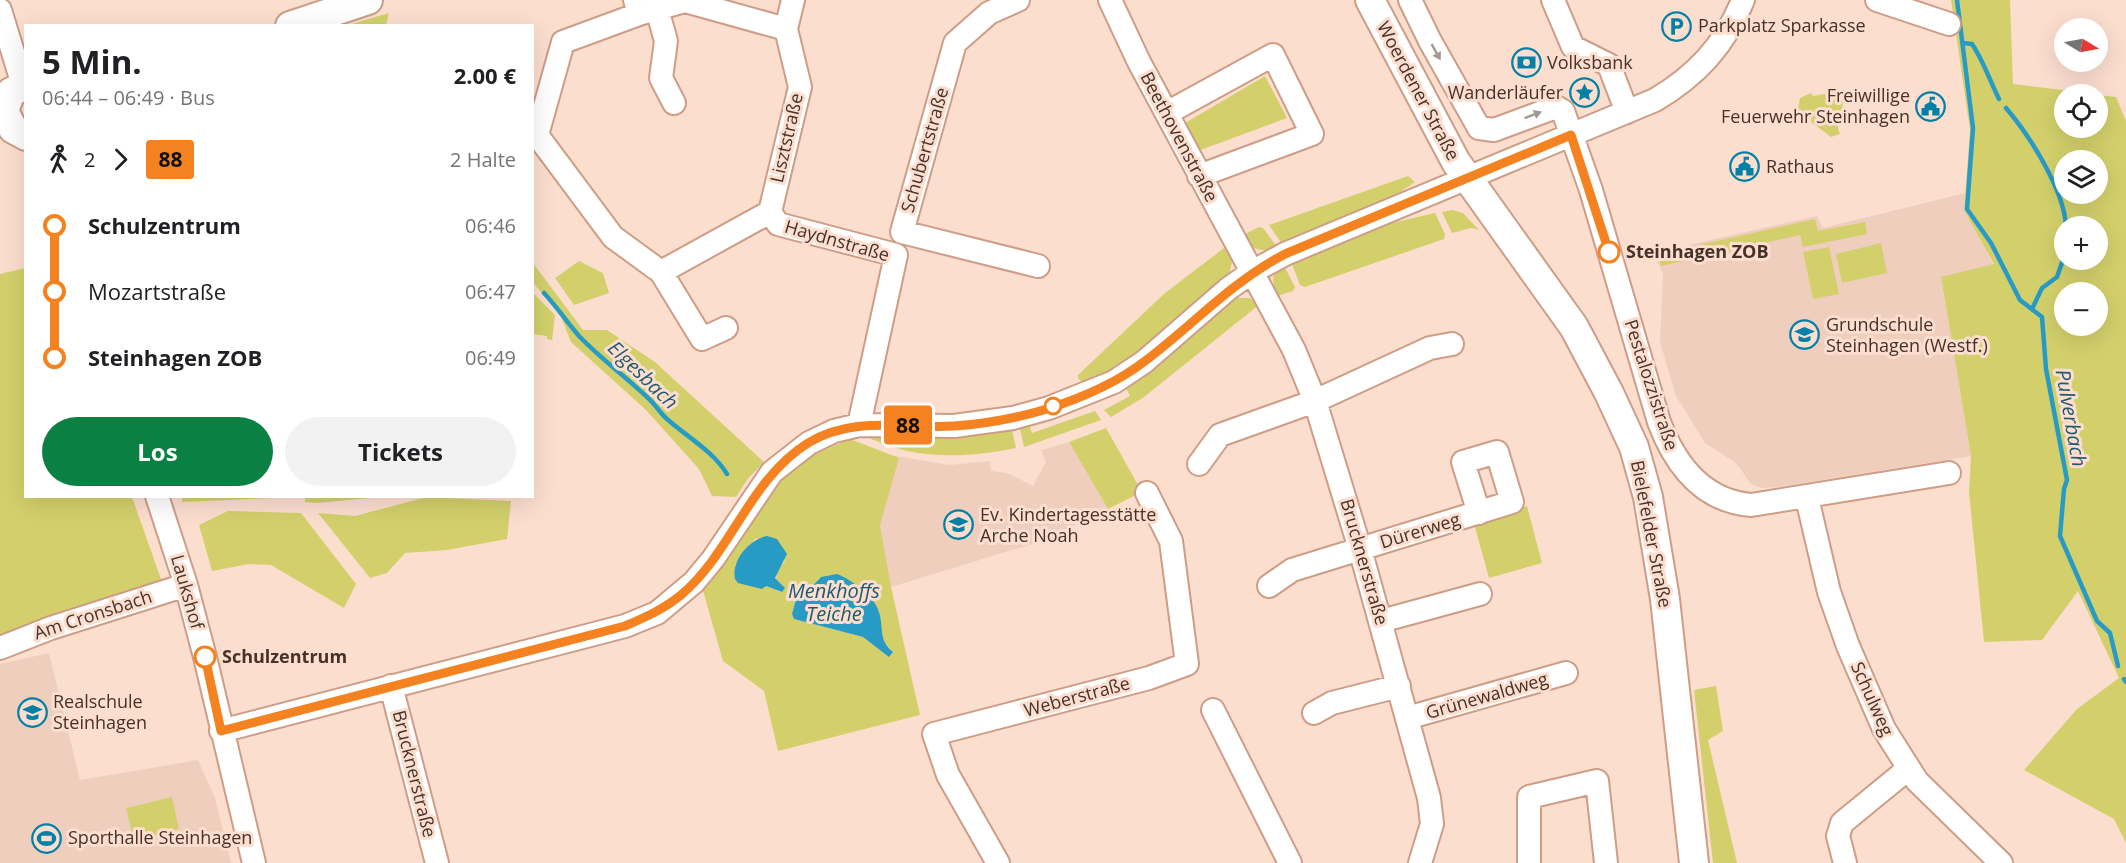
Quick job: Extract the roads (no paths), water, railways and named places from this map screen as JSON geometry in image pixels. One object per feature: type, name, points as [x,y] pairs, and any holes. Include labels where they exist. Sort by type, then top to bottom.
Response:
[{"type":"main road","points":[[296,24],[368,0]]},
{"type":"main road","name":"Woerdener Straße","points":[[1371,0],[1413,85],[1468,180]]},
{"type":"main road","points":[[10,124],[7,98],[24,85]]},
{"type":"main road","name":"Bielefelder Straße","points":[[1468,180],[1574,327],[1609,393],[1641,469],[1665,599],[1694,863]]},
{"type":"street","name":"Lisztstraße","points":[[770,212],[800,87],[786,29],[793,0]]},
{"type":"street","name":"Schubertstraße","points":[[1018,0],[988,13],[955,43],[902,232],[1038,266]]},
{"type":"street","name":"Beethovenstraße","points":[[1110,0],[1139,63],[1252,272]]},
{"type":"street","name":"Pestalozzistraße","points":[[1410,0],[1479,128],[1494,130],[1556,107],[1563,111],[1594,201],[1659,422],[1674,457],[1698,483],[1736,504],[1765,505],[1949,473]]},
{"type":"street","points":[[1553,0],[1574,47],[1609,65],[1627,112]]},
{"type":"street","points":[[221,731],[625,626],[657,613],[681,595],[714,559],[772,472],[809,442],[834,431],[859,425],[954,426],[1013,418],[1049,408],[1114,382],[1144,362],[1252,272],[1308,243],[1468,180],[1627,112],[1675,88],[1703,65],[1726,35],[1743,0]]},
{"type":"street","points":[[1877,0],[1949,24]]},
{"type":"street","points":[[726,328],[702,339],[661,272],[613,237],[537,135],[542,84],[562,42],[644,8],[685,2],[723,5],[786,29]]},
{"type":"street","points":[[644,8],[666,40],[661,78],[674,103]]},
{"type":"street","points":[[0,10],[5,43],[24,85]]},
{"type":"street","points":[[1167,113],[1273,55],[1312,134],[1199,176]]},
{"type":"street","name":"Haydnstraße","points":[[661,272],[770,212],[778,224],[897,255],[859,425]]},
{"type":"street","name":"Brucknerstraße","points":[[1252,272],[1294,350],[1316,401],[1381,621],[1431,810],[1430,837],[1422,862]]},
{"type":"street","points":[[1199,464],[1220,435],[1316,401],[1422,350],[1452,344]]},
{"type":"street","name":"Weberstraße","points":[[998,863],[948,775],[934,734],[1149,678],[1187,664],[1171,541],[1147,493]]},
{"type":"street","name":"Laukshof","points":[[158,498],[186,585],[254,863]]},
{"type":"street","name":"Schulweg","points":[[1807,498],[1829,591],[1848,646],[1884,729],[1908,769],[2001,863]]},
{"type":"street","name":"Dürerweg","points":[[1269,586],[1292,570],[1479,513]]},
{"type":"street","name":"Am Cronsbach","points":[[0,648],[51,628],[186,585]]},
{"type":"street","points":[[1381,621],[1480,594]]},
{"type":"street","name":"Grünewaldweg","points":[[1407,718],[1566,673]]},
{"type":"street","name":"Brucknerstraße","points":[[391,686],[437,863]]},
{"type":"street","points":[[1314,713],[1332,703],[1399,686]]},
{"type":"street","points":[[1213,710],[1290,863]]},
{"type":"street","points":[[1845,863],[1838,836],[1842,823],[1908,769]]},
{"type":"street","points":[[1530,863],[1529,797],[1597,781],[1606,863]]},
{"type":"water","points":[[767,536],[777,539],[787,554],[775,578],[785,588],[782,592],[766,586],[762,589],[738,583],[735,579],[736,565],[743,552],[754,541]]},
{"type":"water","name":"Menkhoffs Teiche","points":[[837,574],[862,589],[877,606],[883,638],[893,652],[889,657],[863,637],[794,619],[792,614],[797,596],[803,596],[821,577]]},
{"type":"waterway","name":"Pulverbach","points":[[1957,0],[1973,128],[1967,209],[1991,243],[2020,300],[2042,317],[2046,369],[2067,480],[2064,489],[2060,536],[2097,621],[2110,633],[2118,666]]},
{"type":"waterway","name":"Pulverbach","points":[[1963,43],[1972,44],[1999,99]]},
{"type":"waterway","name":"Pulverbach","points":[[2006,108],[2044,164],[2059,196],[2065,216]]},
{"type":"waterway","name":"Pulverbach","points":[[2032,309],[2042,288],[2057,277],[2059,270]]},
{"type":"waterway","name":"Elgesbach","points":[[544,293],[587,344],[648,398],[667,419],[707,451],[727,474]]},
{"type":"place","name":"Parkplatz Sparkasse","points":[[1677,26]]},
{"type":"place","name":"Volksbank","points":[[1526,63]]},
{"type":"place","name":"Wanderläufer","points":[[1584,93]]},
{"type":"place","name":"Freiwillige Feuerwehr Steinhagen","points":[[1931,106]]},
{"type":"place","name":"Rathaus","points":[[1745,167]]},
{"type":"place","name":"Steinhagen ZOB","points":[[1609,252]]},
{"type":"place","name":"Grundschule Steinhagen (Westf.)","points":[[1805,335]]},
{"type":"place","name":"Ev. Kindertagesstätte Arche Noah","points":[[959,525]]},
{"type":"place","name":"Schulzentrum","points":[[205,657]]},
{"type":"place","name":"Realschule Steinhagen","points":[[32,712]]},
{"type":"place","name":"Sporthalle Steinhagen","points":[[47,838]]}]
